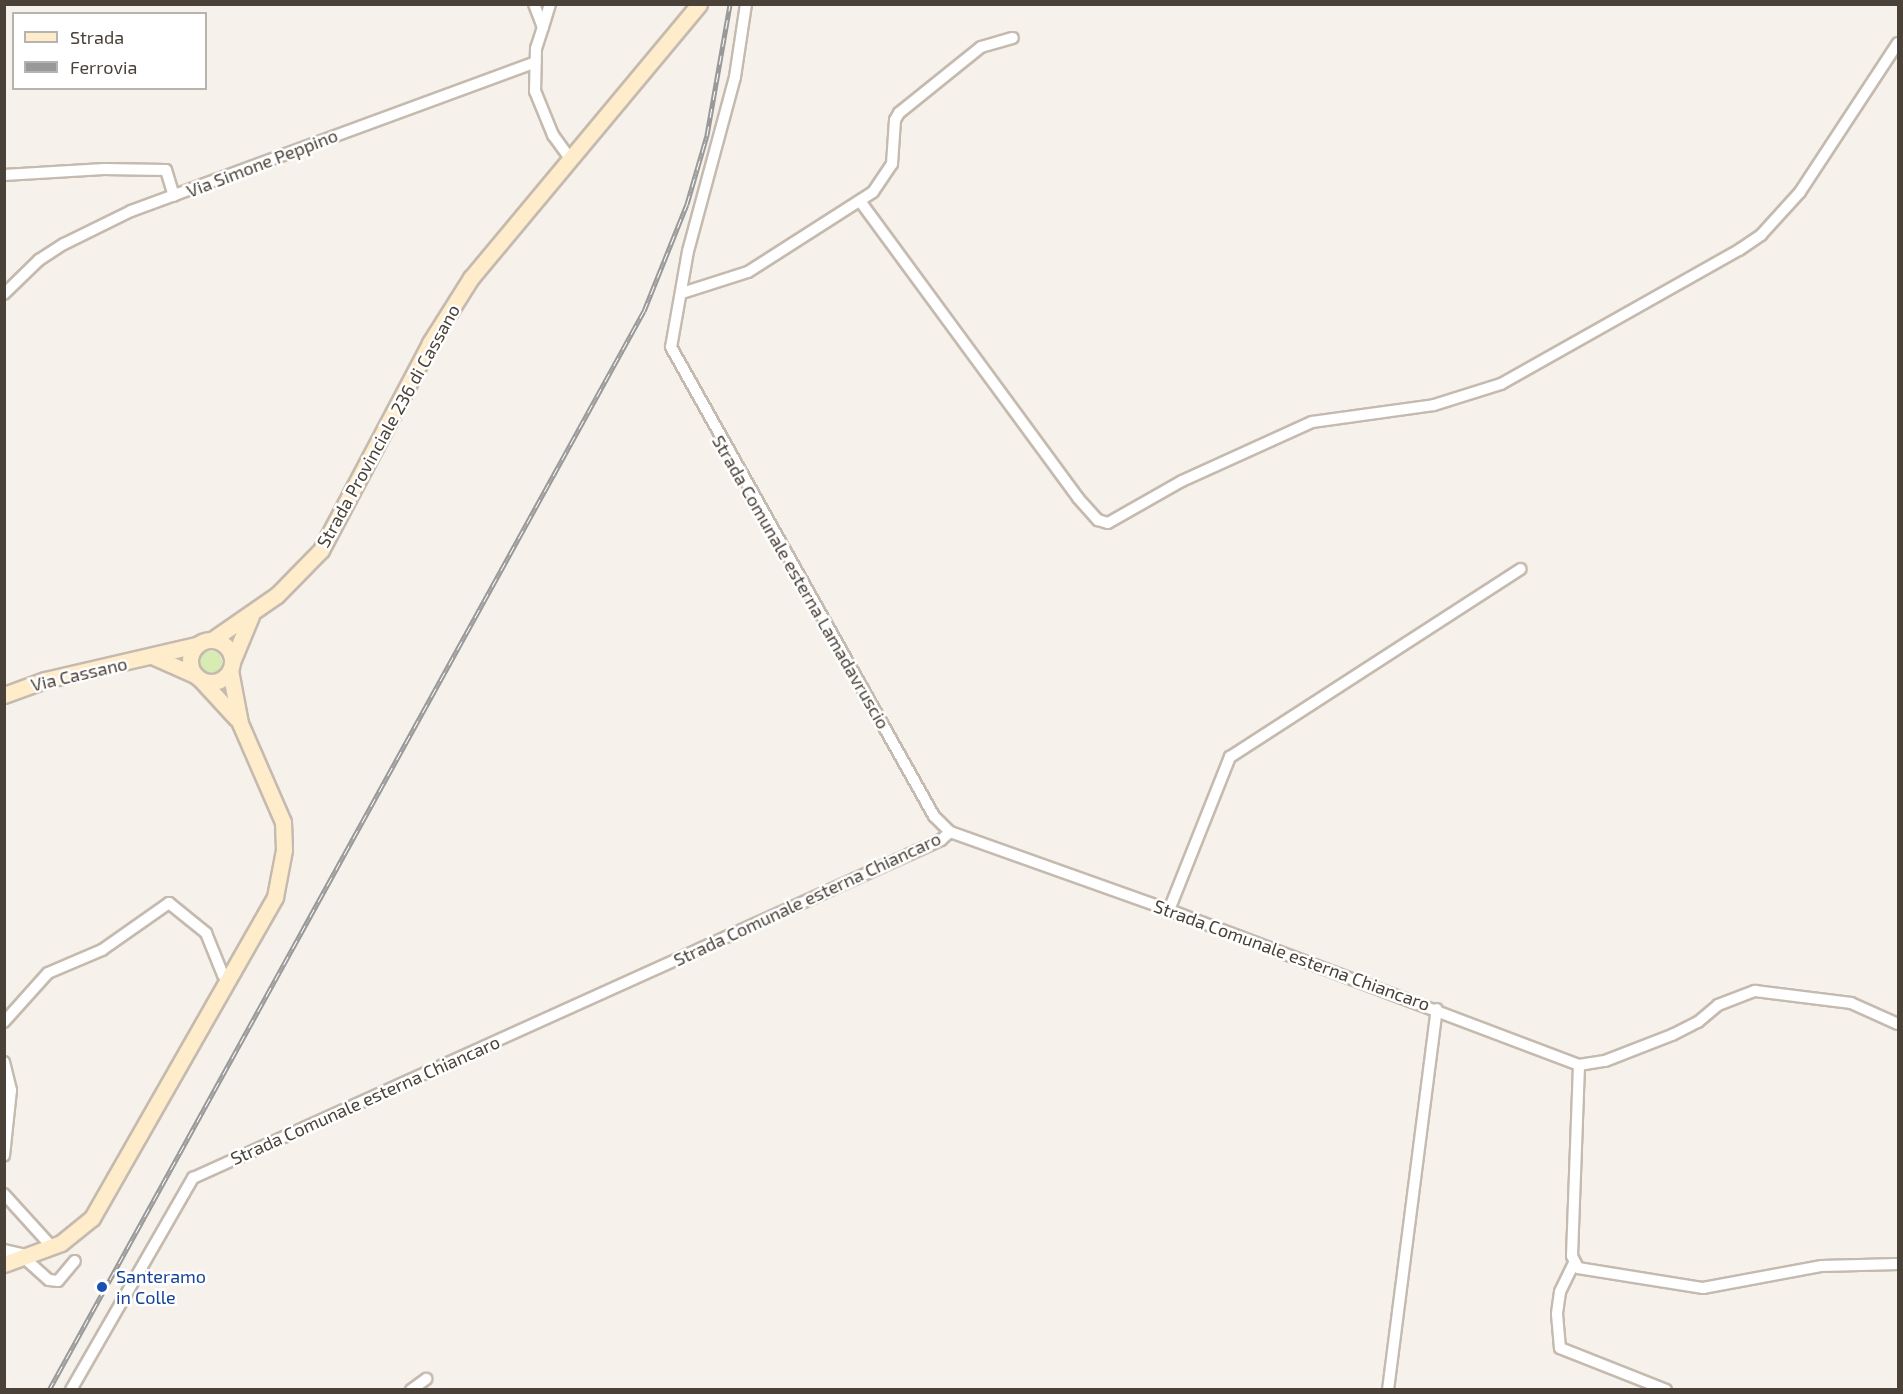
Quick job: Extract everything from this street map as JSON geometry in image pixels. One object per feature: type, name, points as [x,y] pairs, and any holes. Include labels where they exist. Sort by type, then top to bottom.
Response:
[{"type":"main road","name":"Strada Provinciale 236 di Cassano","points":[[212,640],[251,616],[293,581],[321,550],[443,321],[482,263],[699,4]]},
{"type":"main road","points":[[154,657],[198,678],[214,682],[231,666],[251,616]]},
{"type":"main road","points":[[4,1264],[52,1247],[85,1228],[269,911],[280,880],[285,842],[280,808],[240,723],[231,666],[224,645],[212,640],[196,645],[190,663],[198,678],[240,723]]},
{"type":"main road","name":"Via Cassano","points":[[4,695],[45,680],[154,657],[196,645]]},
{"type":"street","points":[[534,4],[543,27]]},
{"type":"street","points":[[550,4],[535,63],[538,101],[561,150],[570,158]]},
{"type":"street","name":"Strada Comunale esterna Lamadavruscio","points":[[746,4],[735,77],[688,251],[676,324],[671,337],[673,355],[929,806],[950,832]]},
{"type":"street","points":[[682,293],[748,272],[860,201],[883,182],[890,171],[895,120],[899,113],[981,47],[1013,38]]},
{"type":"street","points":[[860,201],[1078,498],[1098,520],[1108,523],[1190,477],[1312,422],[1434,405],[1501,384],[1739,250],[1761,236],[1800,192],[1899,43]]},
{"type":"street","name":"Via Simone Peppino","points":[[4,294],[39,260],[64,244],[131,211],[535,63]]},
{"type":"street","points":[[4,175],[104,169],[166,170],[174,196]]},
{"type":"street","points":[[1169,909],[1230,757],[1521,569]]},
{"type":"street","name":"Strada Comunale esterna Chiancaro","points":[[71,1389],[193,1178],[899,859],[950,832],[1169,909],[1437,1009],[1579,1065]]},
{"type":"street","points":[[4,1022],[48,973],[102,950],[169,903],[206,933],[223,975],[230,979]]},
{"type":"street","points":[[1666,1389],[1560,1348],[1557,1314],[1560,1292],[1574,1263],[1579,1065],[1605,1061],[1672,1035],[1698,1022],[1718,1005],[1755,992],[1851,1003],[1899,1024]]},
{"type":"street","points":[[1388,1389],[1437,1009]]},
{"type":"street","points":[[4,1062],[10,1089],[4,1156]]},
{"type":"street","points":[[4,1194],[52,1247]]},
{"type":"street","points":[[4,1252],[22,1256],[49,1280],[58,1281],[75,1261]]},
{"type":"street","points":[[1574,1263],[1587,1271],[1695,1288],[1722,1287],[1822,1266],[1899,1264]]},
{"type":"street","points":[[411,1389],[426,1379]]},
{"type":"green space","points":[[211,651],[219,654],[222,662],[219,670],[211,673],[203,670],[200,662],[203,654]]},
{"type":"railway","points":[[49,1390],[644,311],[687,204],[707,135],[730,4]]},
{"type":"place","name":"Santeramo in Colle","points":[[102,1287]]}]
